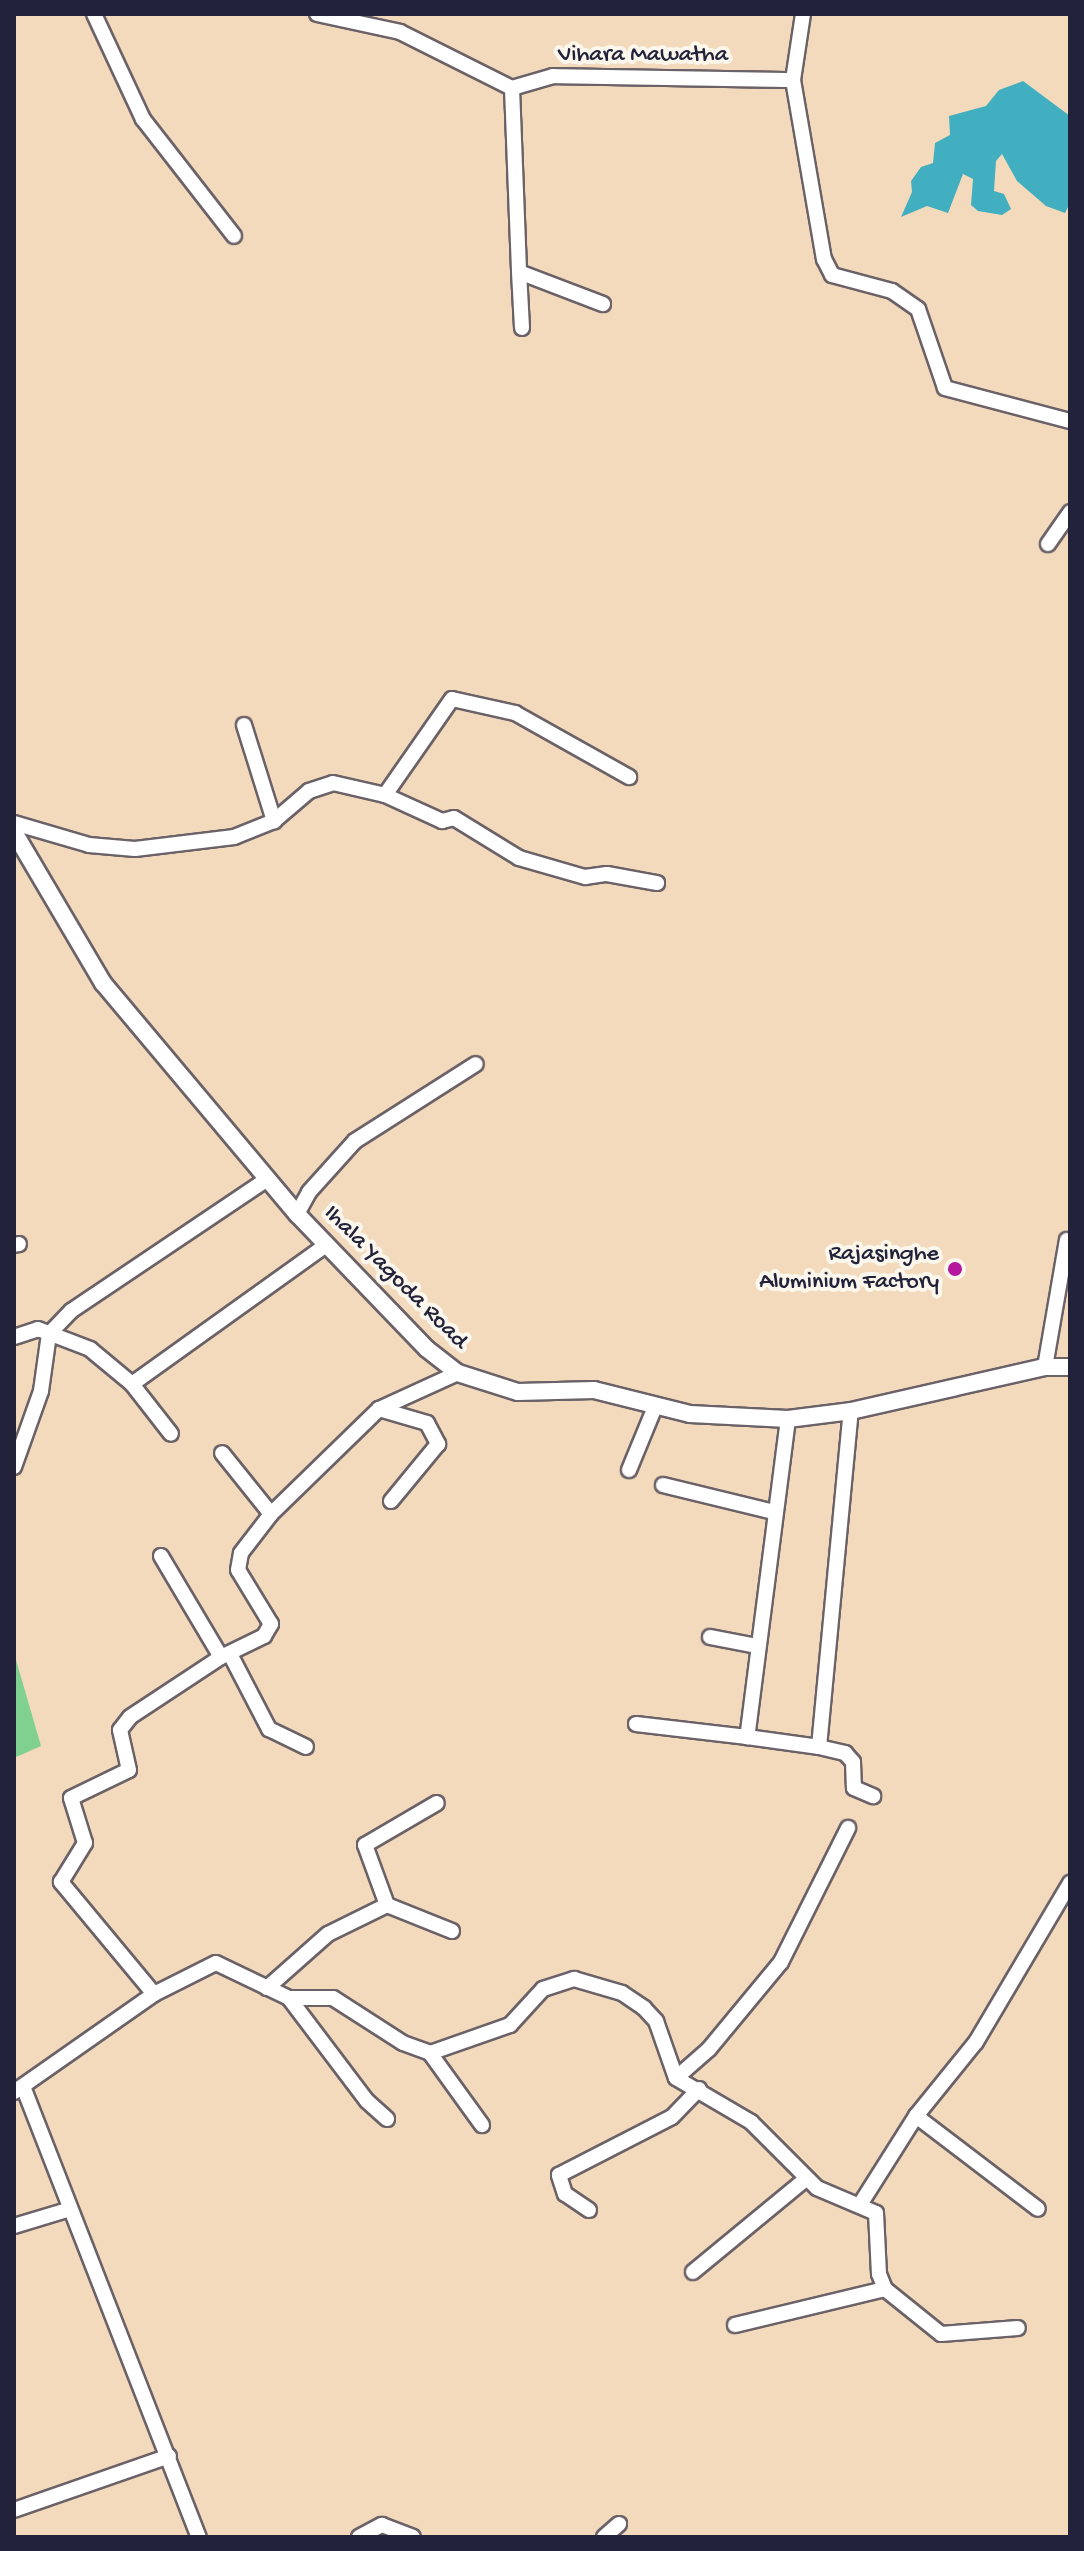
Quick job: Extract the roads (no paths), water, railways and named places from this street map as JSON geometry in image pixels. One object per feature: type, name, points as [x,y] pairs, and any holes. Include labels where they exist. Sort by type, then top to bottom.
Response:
[{"type":"street","points":[[94,14],[143,119],[234,236]]},
{"type":"street","points":[[317,14],[400,32],[512,88],[522,328]]},
{"type":"street","points":[[803,14],[793,80],[824,259],[832,275],[892,291],[918,309],[945,388],[1070,421]]},
{"type":"street","name":"Vihara Mawatha","points":[[512,88],[553,76],[793,80]]},
{"type":"street","points":[[519,272],[603,304]]},
{"type":"street","points":[[1048,544],[1070,512]]},
{"type":"street","points":[[385,795],[452,699],[515,713],[629,777]]},
{"type":"street","points":[[244,725],[274,821]]},
{"type":"street","points":[[14,823],[89,845],[135,849],[234,837],[274,821],[309,791],[333,783],[385,795],[416,814],[442,821],[454,818],[519,858],[585,877],[607,874],[657,883]]},
{"type":"street","name":"Ihala Yagoda Road","points":[[14,832],[103,983],[266,1180],[427,1349],[458,1373],[518,1392],[594,1390],[655,1407],[788,1419],[851,1411],[1045,1367],[1070,1367]]},
{"type":"street","points":[[297,1214],[309,1192],[355,1141],[476,1064]]},
{"type":"street","points":[[14,1467],[41,1391],[49,1334],[71,1311],[266,1180]]},
{"type":"street","points":[[1045,1367],[1067,1240]]},
{"type":"street","points":[[132,1384],[326,1245]]},
{"type":"street","points":[[14,1337],[38,1329],[90,1349],[132,1384],[171,1434]]},
{"type":"street","points":[[154,1994],[61,1882],[85,1843],[71,1798],[129,1770],[120,1730],[130,1717],[226,1655],[264,1636],[271,1624],[238,1570],[241,1553],[271,1514],[379,1409],[458,1373]]},
{"type":"street","points":[[629,1470],[655,1407]]},
{"type":"street","points":[[379,1409],[427,1423],[438,1444],[391,1501]]},
{"type":"street","points":[[819,1747],[851,1411]]},
{"type":"street","points":[[747,1737],[788,1419]]},
{"type":"street","points":[[222,1453],[271,1514]]},
{"type":"street","points":[[663,1485],[774,1512]]},
{"type":"street","points":[[161,1556],[226,1655],[269,1729],[306,1747]]},
{"type":"street","points":[[710,1637],[757,1646]]},
{"type":"street","points":[[636,1724],[845,1753],[853,1762],[854,1788],[873,1796]]},
{"type":"street","points":[[387,1905],[365,1845],[437,1803]]},
{"type":"street","points":[[676,2078],[709,2049],[781,1962],[848,1828]]},
{"type":"street","points":[[861,2203],[916,2116],[976,2042],[1070,1883]]},
{"type":"street","points":[[267,1988],[328,1934],[387,1905],[452,1931]]},
{"type":"street","points":[[199,2537],[169,2456],[17,2090],[154,1994],[216,1963],[289,1998],[333,1998],[403,2043],[430,2053],[482,2125]]},
{"type":"street","points":[[430,2053],[510,2025],[543,1989],[574,1979],[622,1993],[644,2008],[656,2021],[676,2078],[751,2122],[806,2179],[861,2203],[876,2213],[879,2274],[885,2289],[941,2334],[1018,2328]]},
{"type":"street","points":[[289,1998],[367,2101],[387,2119]]},
{"type":"street","points":[[589,2210],[565,2194],[559,2175],[672,2117],[699,2089]]},
{"type":"street","points":[[916,2116],[1038,2209]]},
{"type":"street","points":[[693,2272],[806,2179]]},
{"type":"street","points":[[14,2226],[67,2210]]},
{"type":"street","points":[[735,2325],[885,2289]]},
{"type":"street","points":[[14,2510],[169,2456]]},
{"type":"street","points":[[604,2537],[619,2524]]},
{"type":"street","points":[[359,2537],[382,2525],[413,2537]]},
{"type":"water","points":[[1023,81],[1070,116],[1070,203],[1065,213],[1046,206],[1017,181],[1002,154],[996,161],[994,191],[1004,194],[1011,209],[1002,215],[978,211],[971,205],[973,179],[963,174],[948,213],[927,206],[901,217],[912,192],[911,181],[921,167],[933,163],[935,143],[950,135],[949,116],[986,106],[999,90]]},
{"type":"place","name":"Rajasinghe Aluminium Factory","points":[[955,1269]]}]
